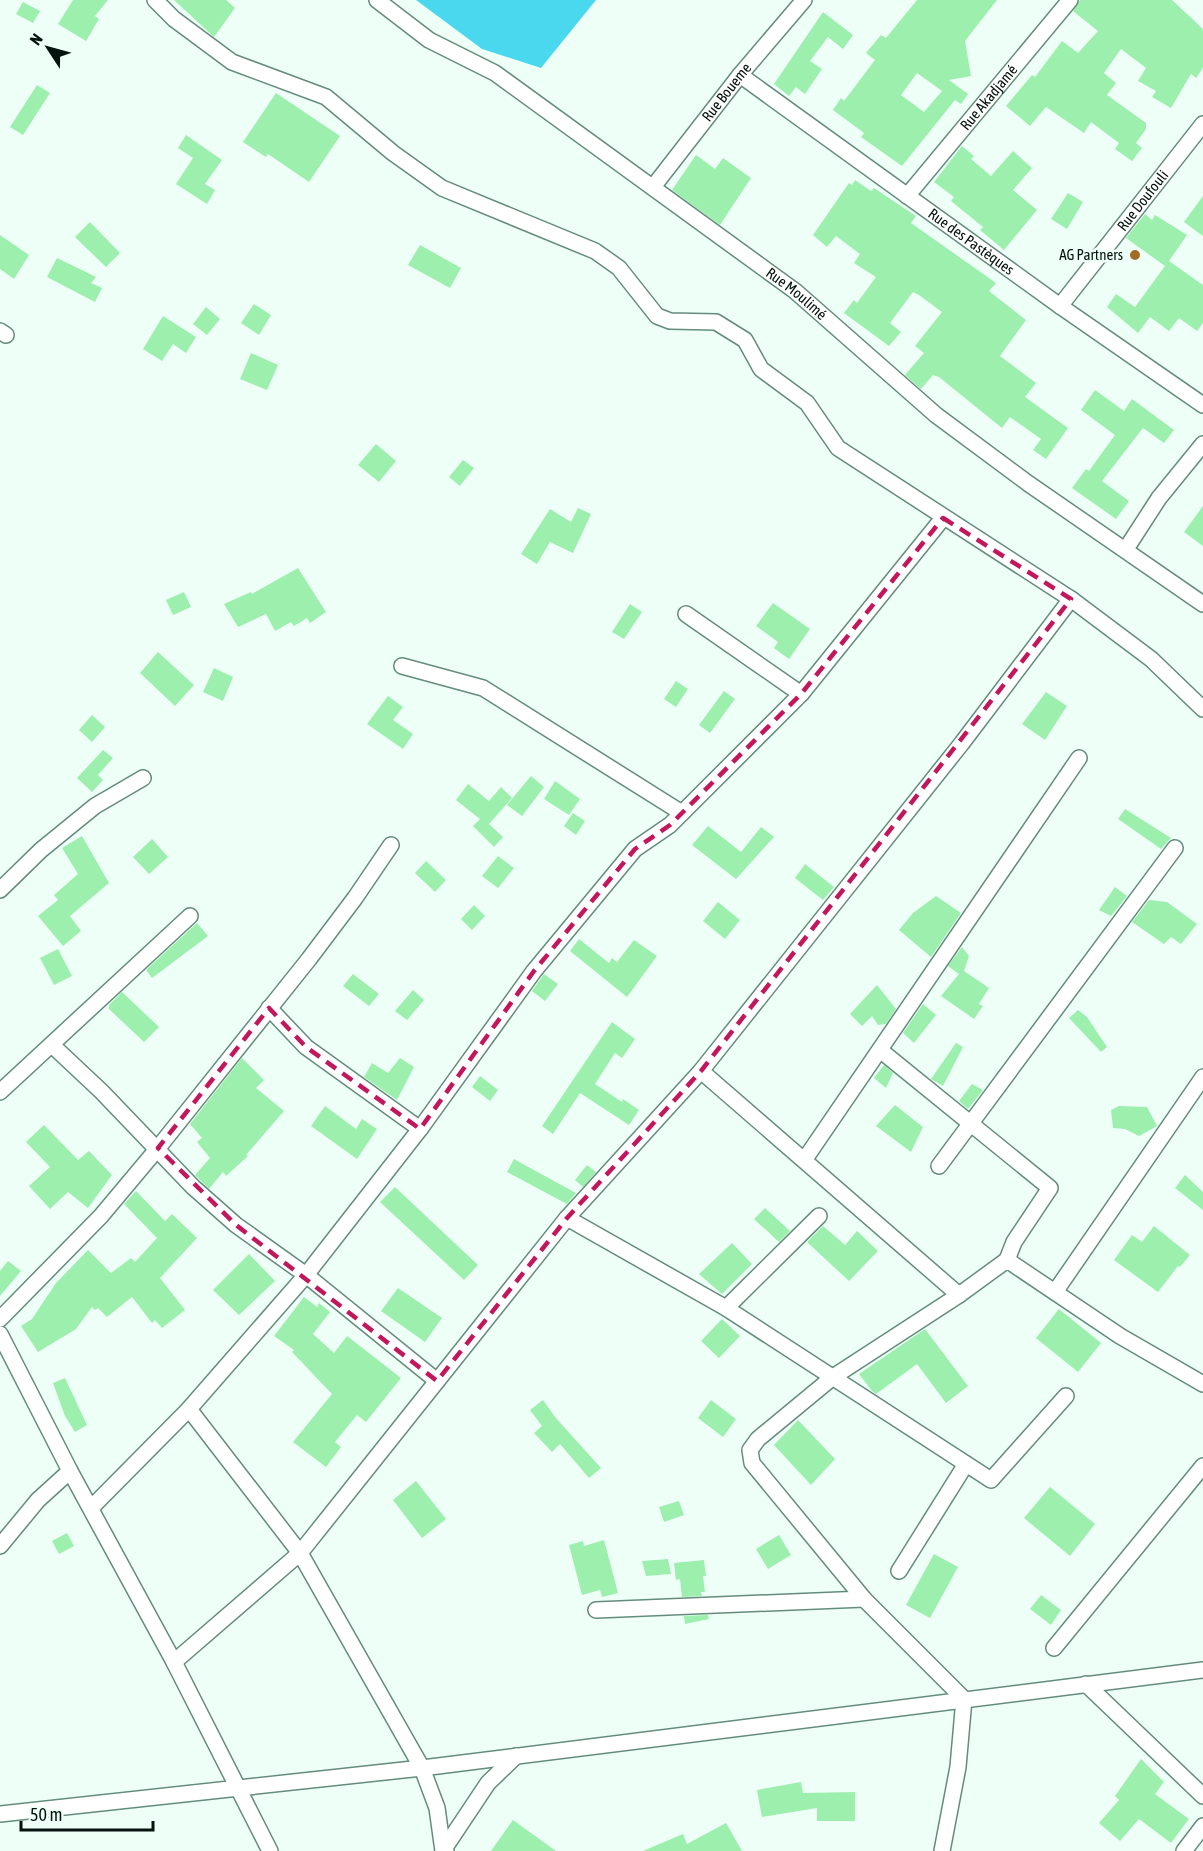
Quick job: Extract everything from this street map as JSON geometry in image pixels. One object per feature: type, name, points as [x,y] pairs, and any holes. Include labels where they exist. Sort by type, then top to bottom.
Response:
[{"type":"street","points":[[155,0],[174,19],[232,62],[326,97],[393,153],[442,188],[595,251],[619,268],[657,316],[670,321],[716,322],[746,340],[761,369],[807,403],[838,448],[1071,599],[1151,659],[1203,709]]},
{"type":"street","name":"Rue Moulimé","points":[[377,0],[429,40],[495,73],[653,187],[795,291],[936,415],[1029,484],[1203,604]]},
{"type":"street","name":"Rue Boueme","points":[[653,187],[740,75],[804,0]]},
{"type":"street","name":"Rue Akadjamé","points":[[907,196],[1070,0]]},
{"type":"street","name":"Rue des Pastèques","points":[[740,75],[1060,306],[1203,405]]},
{"type":"street","name":"Rue Doufouli","points":[[1060,306],[1203,124]]},
{"type":"street","points":[[1126,549],[1159,498],[1203,444]]},
{"type":"street","points":[[91,1508],[189,1409],[306,1275],[420,1129],[534,971],[635,849],[670,825],[801,694],[943,518]]},
{"type":"street","points":[[174,1662],[300,1553],[567,1218],[701,1071],[954,753],[1071,599]]},
{"type":"street","points":[[686,614],[801,694]]},
{"type":"street","points":[[402,666],[483,688],[682,813]]},
{"type":"street","points":[[805,1159],[1078,758]]},
{"type":"street","points":[[0,890],[42,850],[95,806],[143,778]]},
{"type":"street","points":[[0,1319],[101,1216],[158,1148],[355,898],[391,845]]},
{"type":"street","points":[[939,1166],[1175,848]]},
{"type":"street","points":[[0,1092],[117,981],[190,916]]},
{"type":"street","points":[[268,1008],[306,1047],[348,1080],[420,1129]]},
{"type":"street","points":[[52,1045],[158,1148],[193,1187],[236,1225],[306,1275],[437,1382]]},
{"type":"street","points":[[880,1050],[972,1122],[1050,1188],[1014,1242],[1007,1260],[959,1295],[833,1377],[758,1439],[750,1450],[752,1463],[864,1599],[964,1699]]},
{"type":"street","points":[[701,1071],[959,1295]]},
{"type":"street","points":[[1055,1292],[1203,1077]]},
{"type":"street","points":[[726,1308],[819,1216]]},
{"type":"street","points":[[567,1218],[726,1308],[985,1478],[991,1480],[996,1478],[1066,1396]]},
{"type":"street","points":[[1007,1260],[1120,1336],[1203,1384]]},
{"type":"street","points":[[0,1334],[70,1471],[174,1662],[270,1851]]},
{"type":"street","points":[[189,1409],[300,1553],[422,1768],[437,1808],[444,1850]]},
{"type":"street","points":[[899,1571],[966,1464]]},
{"type":"street","points":[[1054,1648],[1203,1466]]},
{"type":"street","points":[[0,1546],[38,1500],[70,1471]]},
{"type":"street","points":[[596,1610],[864,1599]]},
{"type":"street","points":[[0,1814],[422,1768],[1203,1670]]},
{"type":"street","points":[[1086,1684],[1203,1796]]},
{"type":"street","points":[[942,1851],[958,1767],[964,1699]]},
{"type":"street","points":[[444,1850],[488,1783],[516,1756]]},
{"type":"street","points":[[1184,1851],[1203,1826]]},
{"type":"highlighted area","points":[[943,518],[1071,599],[701,1071],[567,1218],[437,1381],[236,1225],[158,1148],[269,1008],[306,1047],[420,1129],[534,971],[635,849],[670,825],[801,694]]},
{"type":"water","points":[[416,0],[596,0],[541,68],[482,49]]},
{"type":"building","points":[[73,0],[108,0],[95,16],[99,19],[86,41],[58,24]]},
{"type":"building","points":[[174,0],[226,0],[235,8],[214,37]]},
{"type":"building","points":[[917,0],[997,0],[965,41],[971,76],[949,80],[968,94],[961,104],[955,100],[902,166],[861,137],[864,133],[833,110],[841,98],[844,101],[875,60],[866,53],[881,35],[886,38]],"holes":[[[917,73],[942,91],[924,112],[901,95]]]},
{"type":"building","points":[[1080,0],[1172,0],[1203,29],[1203,68],[1196,78],[1191,74],[1171,108],[1152,97],[1156,91],[1138,81],[1146,68],[1121,49],[1104,73],[1116,83],[1107,95],[1146,123],[1146,129],[1136,143],[1142,148],[1132,161],[1115,149],[1119,143],[1091,122],[1084,133],[1046,107],[1030,126],[1006,106],[1032,75],[1035,77],[1062,41],[1078,53],[1098,31],[1073,11]]},
{"type":"building","points":[[23,2],[40,11],[33,23],[16,14]]},
{"type":"building","points":[[823,12],[853,35],[843,49],[828,37],[810,61],[822,69],[805,94],[796,87],[789,96],[774,84]]},
{"type":"building","points":[[37,85],[50,93],[23,135],[10,127]]},
{"type":"building","points":[[276,93],[340,136],[309,182],[268,154],[266,157],[243,142]]},
{"type":"building","points":[[186,135],[222,160],[205,184],[215,190],[207,204],[176,184],[193,158],[178,148]]},
{"type":"building","points":[[962,146],[974,156],[971,159],[991,176],[1013,151],[1032,168],[1013,190],[1037,210],[1004,250],[980,230],[983,227],[951,201],[954,197],[934,182]]},
{"type":"building","points":[[696,155],[715,169],[723,158],[751,178],[720,225],[672,190]]},
{"type":"building","points":[[855,180],[871,191],[874,188],[916,216],[911,223],[996,283],[989,291],[1026,320],[1000,356],[1036,383],[1025,397],[1068,428],[1046,459],[1033,450],[1041,439],[1010,417],[1002,428],[939,377],[933,375],[921,389],[905,375],[924,353],[915,346],[942,312],[919,295],[913,292],[890,323],[901,332],[889,346],[844,313],[854,300],[857,303],[876,277],[854,263],[860,254],[836,236],[827,247],[813,235],[849,183],[852,185]]},
{"type":"building","points":[[1068,193],[1083,202],[1067,229],[1051,219]]},
{"type":"building","points":[[1203,196],[1203,236],[1184,222]]},
{"type":"building","points":[[1145,214],[1152,220],[1155,215],[1187,235],[1169,261],[1203,285],[1203,323],[1197,331],[1179,318],[1169,331],[1150,317],[1138,333],[1107,307],[1116,294],[1135,307],[1165,266],[1126,238]]},
{"type":"building","points":[[90,222],[120,253],[106,267],[75,237]]},
{"type":"building","points":[[0,235],[29,255],[14,279],[0,269]]},
{"type":"building","points":[[420,245],[461,268],[450,288],[408,265]]},
{"type":"building","points":[[57,258],[96,277],[91,283],[102,288],[95,302],[47,277]]},
{"type":"building","points":[[254,304],[271,315],[259,335],[241,323]]},
{"type":"building","points":[[206,307],[220,319],[207,335],[193,324]]},
{"type":"building","points":[[163,316],[196,337],[186,353],[173,344],[162,361],[143,349]]},
{"type":"building","points":[[251,353],[278,365],[267,390],[240,379]]},
{"type":"building","points":[[1095,390],[1124,411],[1132,399],[1174,430],[1164,443],[1143,428],[1102,481],[1129,501],[1116,519],[1072,488],[1086,469],[1089,471],[1115,435],[1081,410]]},
{"type":"building","points":[[376,444],[396,461],[379,482],[358,465]]},
{"type":"building","points":[[463,460],[474,468],[460,486],[449,477]]},
{"type":"building","points":[[1203,506],[1203,546],[1184,532]]},
{"type":"building","points":[[578,508],[591,514],[573,553],[550,542],[537,564],[521,554],[550,509],[571,522]]},
{"type":"building","points":[[298,568],[326,612],[310,623],[307,618],[294,626],[291,622],[275,631],[266,614],[238,627],[224,604],[251,592],[252,594]]},
{"type":"building","points":[[184,592],[191,607],[173,615],[166,600]]},
{"type":"building","points":[[773,603],[810,629],[789,659],[774,648],[778,642],[756,626]]},
{"type":"building","points":[[630,604],[642,612],[624,639],[612,632]]},
{"type":"building","points":[[158,652],[194,685],[175,706],[140,673]]},
{"type":"building","points":[[214,668],[233,677],[223,701],[203,692]]},
{"type":"building","points":[[676,681],[688,689],[676,707],[664,699]]},
{"type":"building","points":[[724,691],[735,699],[710,733],[699,725]]},
{"type":"building","points":[[1046,692],[1067,706],[1045,740],[1022,724]]},
{"type":"building","points":[[388,696],[403,707],[393,720],[413,734],[403,749],[367,724]]},
{"type":"building","points":[[92,715],[105,727],[92,742],[79,730]]},
{"type":"building","points":[[103,750],[113,758],[98,775],[103,780],[92,792],[77,778]]},
{"type":"building","points":[[531,776],[544,787],[522,816],[507,805]]},
{"type":"building","points":[[555,781],[580,799],[569,815],[544,799]]},
{"type":"building","points":[[468,784],[489,801],[501,787],[512,798],[489,824],[503,837],[494,847],[473,826],[480,819],[456,800]]},
{"type":"building","points":[[1125,809],[1171,838],[1161,849],[1118,819]]},
{"type":"building","points":[[573,813],[585,821],[576,835],[564,826]]},
{"type":"building","points":[[708,826],[741,852],[761,827],[774,837],[736,879],[692,845]]},
{"type":"building","points":[[82,836],[109,883],[70,916],[81,931],[63,946],[38,916],[58,900],[54,895],[78,874],[62,848]]},
{"type":"building","points":[[152,839],[168,857],[149,874],[133,857]]},
{"type":"building","points":[[498,856],[514,868],[498,888],[482,876]]},
{"type":"building","points":[[426,861],[446,880],[435,892],[415,873]]},
{"type":"building","points":[[805,864],[834,887],[823,900],[795,878]]},
{"type":"building","points":[[1115,887],[1127,896],[1111,916],[1099,910]]},
{"type":"building","points":[[936,896],[961,913],[931,957],[899,930],[913,913]]},
{"type":"building","points":[[1149,900],[1167,902],[1197,924],[1181,944],[1171,937],[1164,944],[1132,922]]},
{"type":"building","points":[[718,902],[740,920],[725,939],[703,921]]},
{"type":"building","points":[[474,905],[485,916],[472,930],[461,919]]},
{"type":"building","points":[[197,923],[208,936],[152,978],[146,970]]},
{"type":"building","points":[[579,939],[609,963],[612,958],[617,962],[634,940],[657,956],[627,997],[570,951]]},
{"type":"building","points":[[962,947],[969,956],[964,971],[989,988],[979,1004],[983,1006],[974,1019],[941,996],[959,974],[948,966]]},
{"type":"building","points":[[58,949],[72,976],[54,985],[40,958]]},
{"type":"building","points":[[353,974],[379,994],[369,1006],[343,986]]},
{"type":"building","points":[[544,974],[558,984],[545,1001],[532,991]]},
{"type":"building","points":[[877,985],[896,1009],[886,1024],[878,1025],[872,1016],[862,1026],[850,1014]]},
{"type":"building","points":[[413,990],[424,1000],[407,1020],[395,1011]]},
{"type":"building","points":[[122,992],[159,1027],[144,1042],[109,1009],[109,1005]]},
{"type":"building","points":[[923,1004],[936,1015],[914,1043],[903,1033]]},
{"type":"building","points":[[1078,1010],[1087,1017],[1107,1047],[1101,1052],[1069,1018]]},
{"type":"building","points":[[612,1022],[635,1039],[622,1058],[615,1053],[595,1084],[639,1110],[629,1125],[580,1093],[553,1134],[542,1126]]},
{"type":"building","points":[[956,1043],[963,1047],[943,1086],[931,1079]]},
{"type":"building","points":[[242,1058],[264,1080],[256,1088],[284,1111],[246,1155],[248,1156],[226,1176],[223,1172],[209,1189],[195,1175],[210,1158],[197,1142],[202,1138],[190,1124]]},
{"type":"building","points":[[400,1058],[414,1067],[397,1100],[364,1077],[372,1063],[388,1073]]},
{"type":"building","points":[[884,1065],[893,1073],[886,1088],[874,1078]]},
{"type":"building","points":[[480,1076],[498,1090],[490,1101],[472,1087]]},
{"type":"building","points":[[972,1084],[983,1090],[968,1109],[959,1101]]},
{"type":"building","points":[[895,1105],[923,1127],[911,1152],[876,1126]]},
{"type":"building","points":[[325,1106],[356,1129],[362,1119],[377,1129],[357,1159],[311,1126]]},
{"type":"building","points":[[1119,1106],[1147,1107],[1157,1126],[1139,1136],[1125,1129],[1113,1128],[1111,1110]]},
{"type":"building","points":[[44,1125],[78,1160],[89,1151],[112,1175],[88,1208],[68,1192],[50,1209],[29,1186],[50,1167],[26,1142]]},
{"type":"building","points":[[514,1159],[576,1193],[567,1204],[507,1172]]},
{"type":"building","points":[[587,1165],[596,1172],[583,1187],[575,1180]]},
{"type":"building","points":[[1185,1175],[1203,1192],[1203,1210],[1175,1188]]},
{"type":"building","points":[[395,1187],[478,1265],[464,1280],[380,1202]]},
{"type":"building","points":[[136,1191],[165,1221],[172,1214],[197,1238],[160,1278],[185,1310],[162,1328],[155,1320],[152,1323],[132,1297],[107,1317],[98,1308],[95,1310],[92,1307],[76,1329],[38,1352],[21,1326],[32,1319],[56,1283],[88,1250],[111,1273],[131,1258],[135,1262],[157,1238],[124,1204]]},
{"type":"building","points":[[765,1208],[790,1231],[779,1242],[754,1219]]},
{"type":"building","points":[[823,1226],[845,1245],[857,1231],[878,1251],[849,1281],[807,1242]]},
{"type":"building","points":[[1154,1226],[1190,1255],[1180,1267],[1178,1266],[1158,1292],[1114,1260],[1132,1235],[1142,1242]]},
{"type":"building","points":[[732,1243],[752,1264],[722,1294],[699,1274]]},
{"type":"building","points":[[249,1254],[275,1281],[239,1315],[213,1290]]},
{"type":"building","points":[[8,1261],[21,1271],[0,1296],[0,1271]]},
{"type":"building","points":[[398,1288],[442,1318],[425,1342],[381,1311]]},
{"type":"building","points":[[304,1297],[317,1307],[319,1303],[330,1312],[313,1334],[334,1353],[347,1336],[401,1378],[366,1422],[357,1415],[335,1442],[341,1447],[326,1467],[293,1442],[332,1394],[292,1352],[294,1350],[274,1336]]},
{"type":"building","points":[[1059,1309],[1101,1343],[1078,1372],[1036,1338]]},
{"type":"building","points":[[722,1319],[740,1336],[719,1358],[701,1341]]},
{"type":"building","points":[[925,1329],[968,1386],[946,1403],[917,1364],[876,1394],[872,1391],[859,1374]]},
{"type":"building","points":[[65,1378],[87,1425],[75,1432],[65,1416],[53,1383]]},
{"type":"building","points":[[543,1400],[555,1417],[601,1468],[589,1478],[560,1444],[552,1452],[534,1433],[542,1426],[530,1410]]},
{"type":"building","points":[[711,1400],[736,1419],[723,1437],[698,1418]]},
{"type":"building","points":[[798,1420],[835,1459],[811,1485],[774,1445]]},
{"type":"building","points":[[416,1481],[446,1519],[422,1538],[393,1500]]},
{"type":"building","points":[[1050,1487],[1095,1524],[1070,1556],[1024,1518]]},
{"type":"building","points":[[679,1501],[684,1515],[664,1522],[659,1507]]},
{"type":"building","points":[[67,1533],[74,1546],[59,1554],[52,1541]]},
{"type":"building","points":[[779,1535],[791,1555],[768,1569],[756,1549]]},
{"type":"building","points":[[604,1540],[618,1593],[602,1597],[600,1590],[582,1595],[569,1545],[583,1541],[584,1546]]},
{"type":"building","points":[[934,1554],[958,1567],[930,1618],[906,1605]]},
{"type":"building","points":[[668,1559],[671,1574],[646,1576],[642,1561]]},
{"type":"building","points":[[704,1560],[705,1592],[701,1592],[702,1596],[682,1597],[680,1579],[676,1580],[674,1563]]},
{"type":"building","points":[[1041,1595],[1061,1610],[1051,1625],[1030,1609]]},
{"type":"building","points":[[708,1615],[709,1619],[685,1624],[684,1616]]},
{"type":"building","points":[[1141,1759],[1164,1782],[1155,1794],[1189,1819],[1171,1843],[1139,1819],[1120,1841],[1099,1823],[1119,1800],[1115,1796]]},
{"type":"building","points":[[801,1782],[803,1793],[855,1792],[855,1821],[817,1821],[817,1808],[762,1817],[757,1790]]},
{"type":"building","points":[[513,1820],[556,1851],[491,1851]]},
{"type":"building","points":[[726,1823],[742,1851],[643,1851],[683,1834],[687,1844]]},
{"type":"place","name":"AG Partners","points":[[1135,255]]}]
